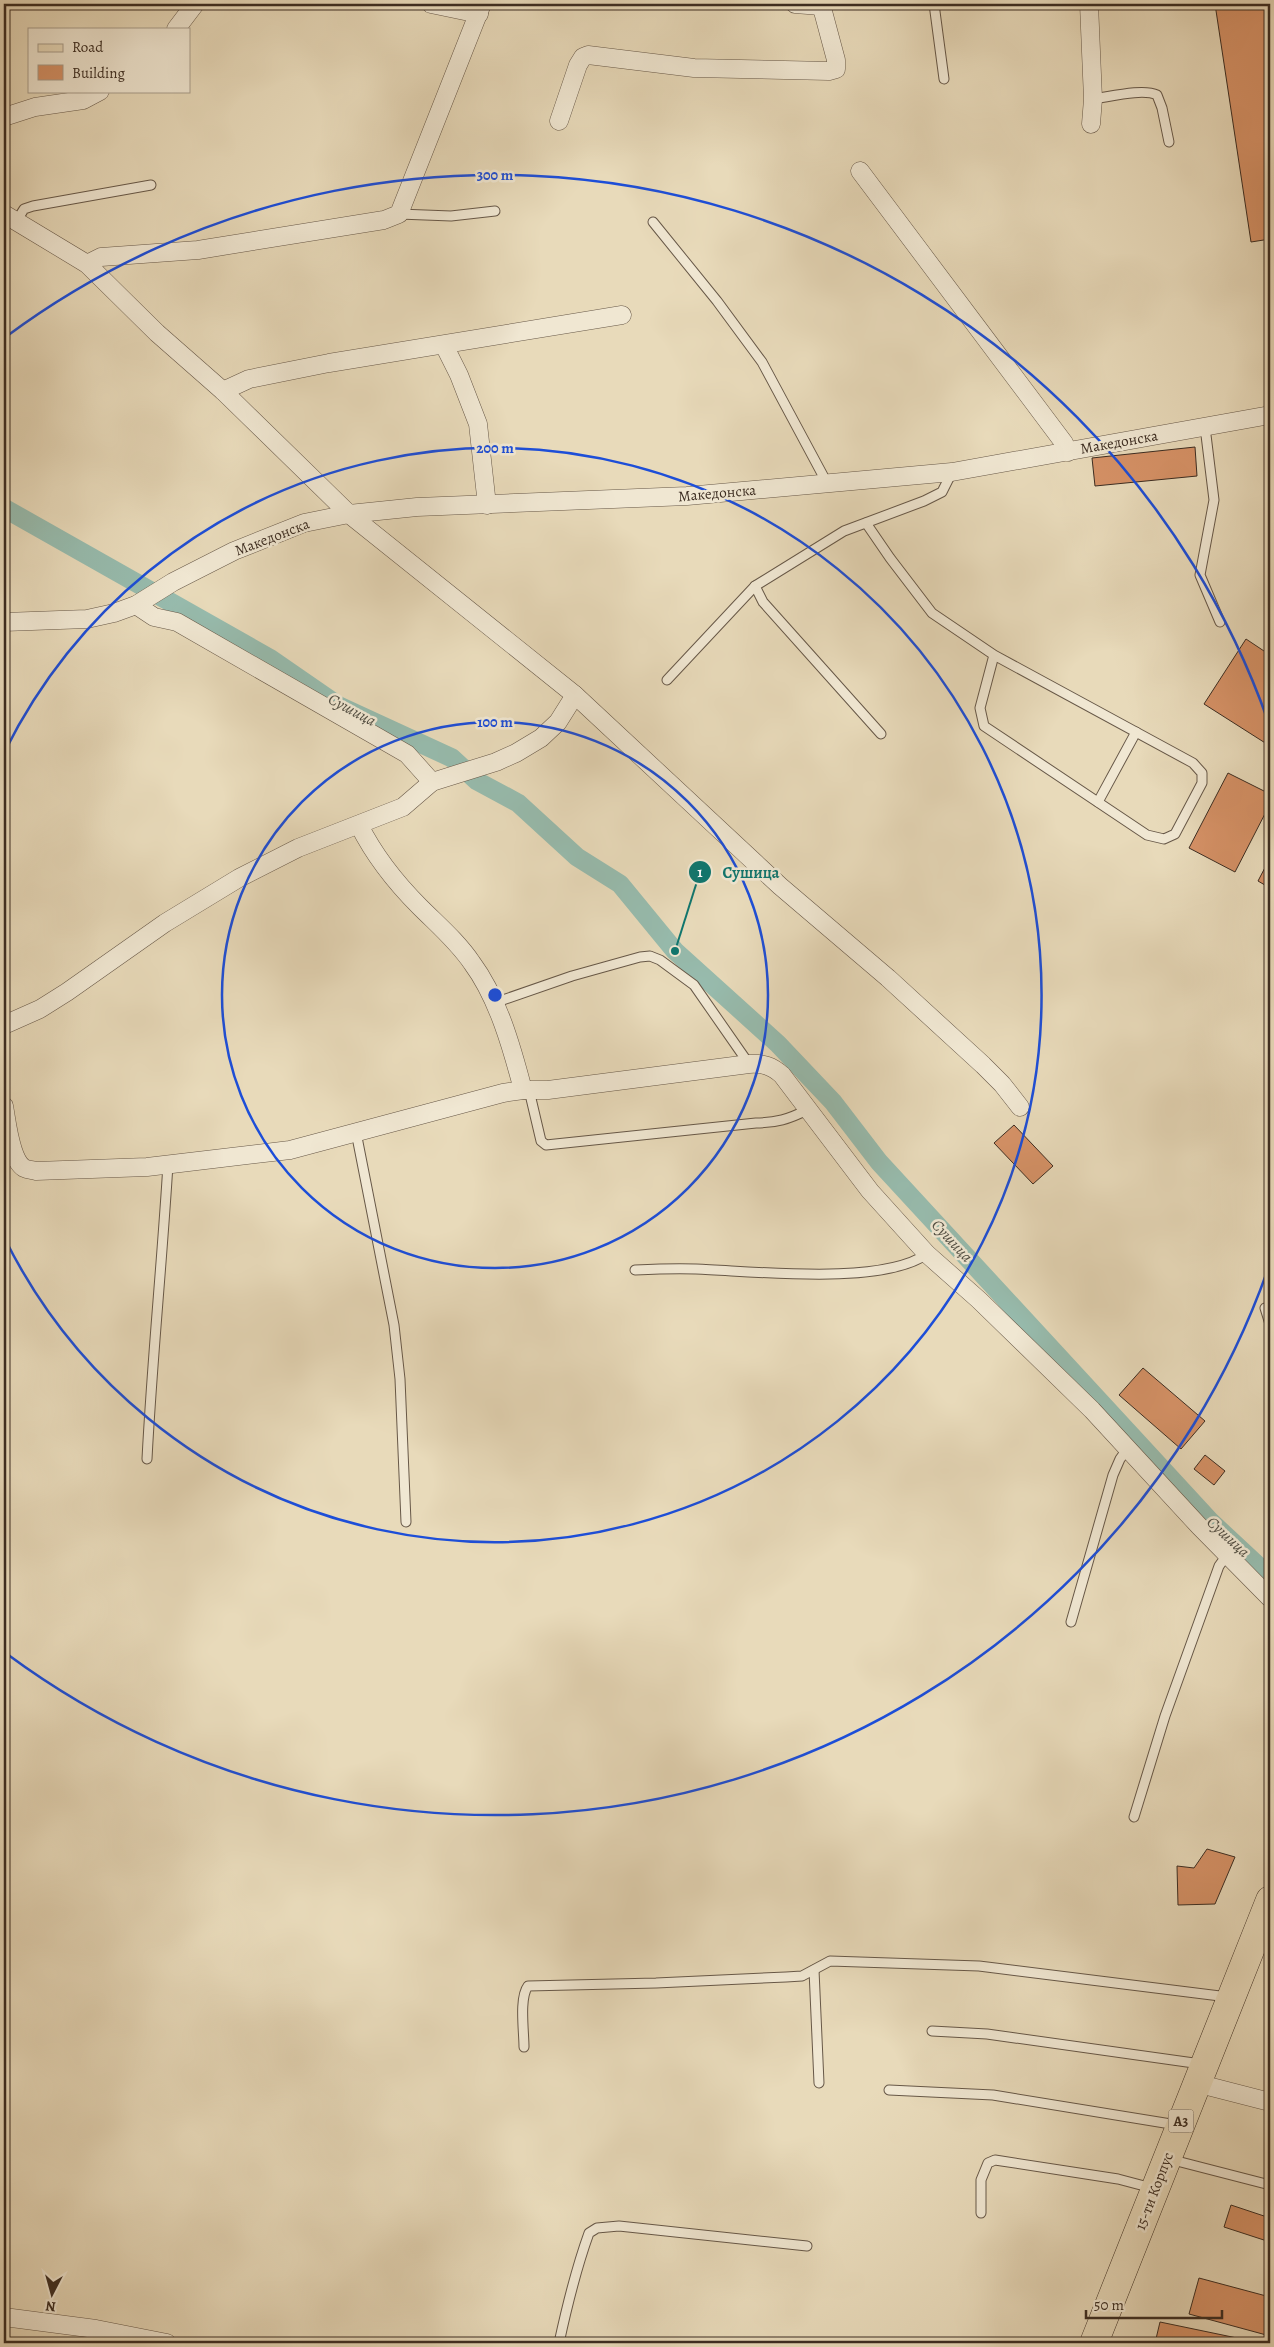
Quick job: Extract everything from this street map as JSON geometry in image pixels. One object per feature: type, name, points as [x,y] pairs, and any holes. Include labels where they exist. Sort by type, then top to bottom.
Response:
[{"type":"main road","name":"15-ти Корпус","points":[[1094,2343],[1231,1997],[1259,1938],[1270,1900]]},
{"type":"street","points":[[177,28],[195,4]]},
{"type":"street","points":[[86,264],[101,257],[198,250],[384,220],[399,214],[480,9],[431,4]]},
{"type":"street","points":[[560,121],[578,65],[583,57],[588,55],[694,68],[829,71],[836,69],[836,60],[821,5],[794,4]]},
{"type":"street","points":[[1089,4],[1093,99],[1091,124]]},
{"type":"street","points":[[4,117],[35,107],[83,100],[98,92]]},
{"type":"street","points":[[860,170],[1064,443],[1068,452]]},
{"type":"street","points":[[10,218],[86,264],[157,333],[223,391],[349,514],[575,695],[780,886],[888,978],[983,1065],[1002,1084],[1020,1107]]},
{"type":"street","points":[[223,391],[249,379],[444,344],[622,315]]},
{"type":"street","points":[[444,344],[459,375],[478,424],[487,504]]},
{"type":"street","name":"Македонска","points":[[4,622],[87,619],[136,605],[173,582],[234,551],[304,523],[349,514],[417,507],[687,496],[952,472],[1270,415]]},
{"type":"street","points":[[136,605],[154,617],[177,622],[407,754],[432,782]]},
{"type":"street","points":[[5,1021],[40,1009],[166,923],[239,878],[298,848],[403,807],[432,782],[503,759],[541,738],[558,722],[575,695]]},
{"type":"street","points":[[359,825],[380,862],[416,903],[453,938],[473,964],[494,1003],[526,1090]]},
{"type":"street","points":[[4,1106],[15,1153],[19,1163],[26,1169],[36,1171],[168,1164],[290,1150],[429,1111],[526,1090],[548,1090],[761,1063],[776,1070],[870,1191],[927,1254],[979,1300],[1128,1448],[1227,1555],[1270,1598]]},
{"type":"street","points":[[1200,2074],[1270,2102]]},
{"type":"street","points":[[4,2317],[98,2336],[167,2343]]},
{"type":"lane","points":[[934,4],[944,79]]},
{"type":"lane","points":[[1093,99],[1151,93],[1157,96],[1162,108],[1169,142]]},
{"type":"lane","points":[[10,218],[33,206],[151,185]]},
{"type":"lane","points":[[399,214],[451,216],[495,211]]},
{"type":"lane","points":[[653,222],[718,301],[762,362],[827,483]]},
{"type":"lane","points":[[1205,427],[1214,500],[1200,575],[1220,622]]},
{"type":"lane","points":[[667,680],[755,586],[844,531],[924,501],[942,492],[952,472]]},
{"type":"lane","points":[[866,523],[932,613],[994,655],[1193,763],[1202,773],[1202,783],[1174,834],[1164,839],[1148,835],[984,726],[980,708],[994,655]]},
{"type":"lane","points":[[755,586],[763,602],[881,734]]},
{"type":"lane","points":[[1098,802],[1136,732]]},
{"type":"lane","points":[[494,1003],[572,976],[640,957],[650,956],[660,960],[694,985],[749,1064]]},
{"type":"lane","points":[[526,1090],[541,1141],[546,1145],[756,1122],[776,1122],[788,1119],[807,1110]]},
{"type":"lane","points":[[356,1132],[395,1334],[401,1396],[406,1522]]},
{"type":"lane","points":[[147,1459],[153,1343],[168,1164]]},
{"type":"lane","points":[[635,1270],[693,1269],[810,1274],[901,1267],[916,1262],[927,1254]]},
{"type":"lane","points":[[1265,1308],[1270,1324]]},
{"type":"lane","points":[[1071,1622],[1113,1475],[1120,1459],[1128,1448]]},
{"type":"lane","points":[[1134,1817],[1165,1716],[1219,1566],[1227,1555]]},
{"type":"lane","points":[[524,2047],[524,1991],[528,1986],[656,1983],[802,1976],[823,1963],[830,1961],[979,1966],[1231,1997]]},
{"type":"lane","points":[[814,1970],[819,2083]]},
{"type":"lane","points":[[932,2031],[988,2034],[1200,2074]]},
{"type":"lane","points":[[889,2090],[993,2096],[1179,2125]]},
{"type":"lane","points":[[1167,2158],[1270,2185]]},
{"type":"lane","points":[[981,2213],[981,2180],[988,2163],[996,2160],[1118,2179],[1154,2189]]},
{"type":"lane","points":[[560,2343],[582,2253],[589,2233],[597,2228],[619,2226],[807,2246]]},
{"type":"building","points":[[1215,4],[1270,4],[1270,239],[1251,242]]},
{"type":"building","points":[[1195,447],[1197,476],[1095,486],[1092,458]]},
{"type":"building","points":[[1246,639],[1270,655],[1270,746],[1204,704]]},
{"type":"building","points":[[1228,773],[1270,794],[1270,804],[1235,872],[1189,848]]},
{"type":"building","points":[[1270,858],[1270,888],[1258,881]]},
{"type":"building","points":[[1014,1125],[1053,1166],[1033,1184],[994,1143]]},
{"type":"building","points":[[1143,1368],[1205,1421],[1181,1449],[1119,1395]]},
{"type":"building","points":[[1205,1455],[1225,1471],[1214,1485],[1194,1469]]},
{"type":"building","points":[[1207,1849],[1235,1857],[1215,1904],[1178,1905],[1177,1866],[1194,1868]]},
{"type":"building","points":[[1231,2205],[1270,2218],[1270,2242],[1224,2227]]},
{"type":"building","points":[[1199,2278],[1270,2297],[1270,2336],[1189,2314]]},
{"type":"building","points":[[1160,2322],[1261,2343],[1155,2343]]},
{"type":"waterway","name":"Сушица","points":[[4,508],[271,659],[339,706],[452,758],[477,781],[518,803],[577,857],[620,884],[675,951],[778,1044],[833,1102],[879,1162],[1210,1521],[1270,1577]]},
{"type":"place","name":"Сушица","points":[[675,951]]}]
